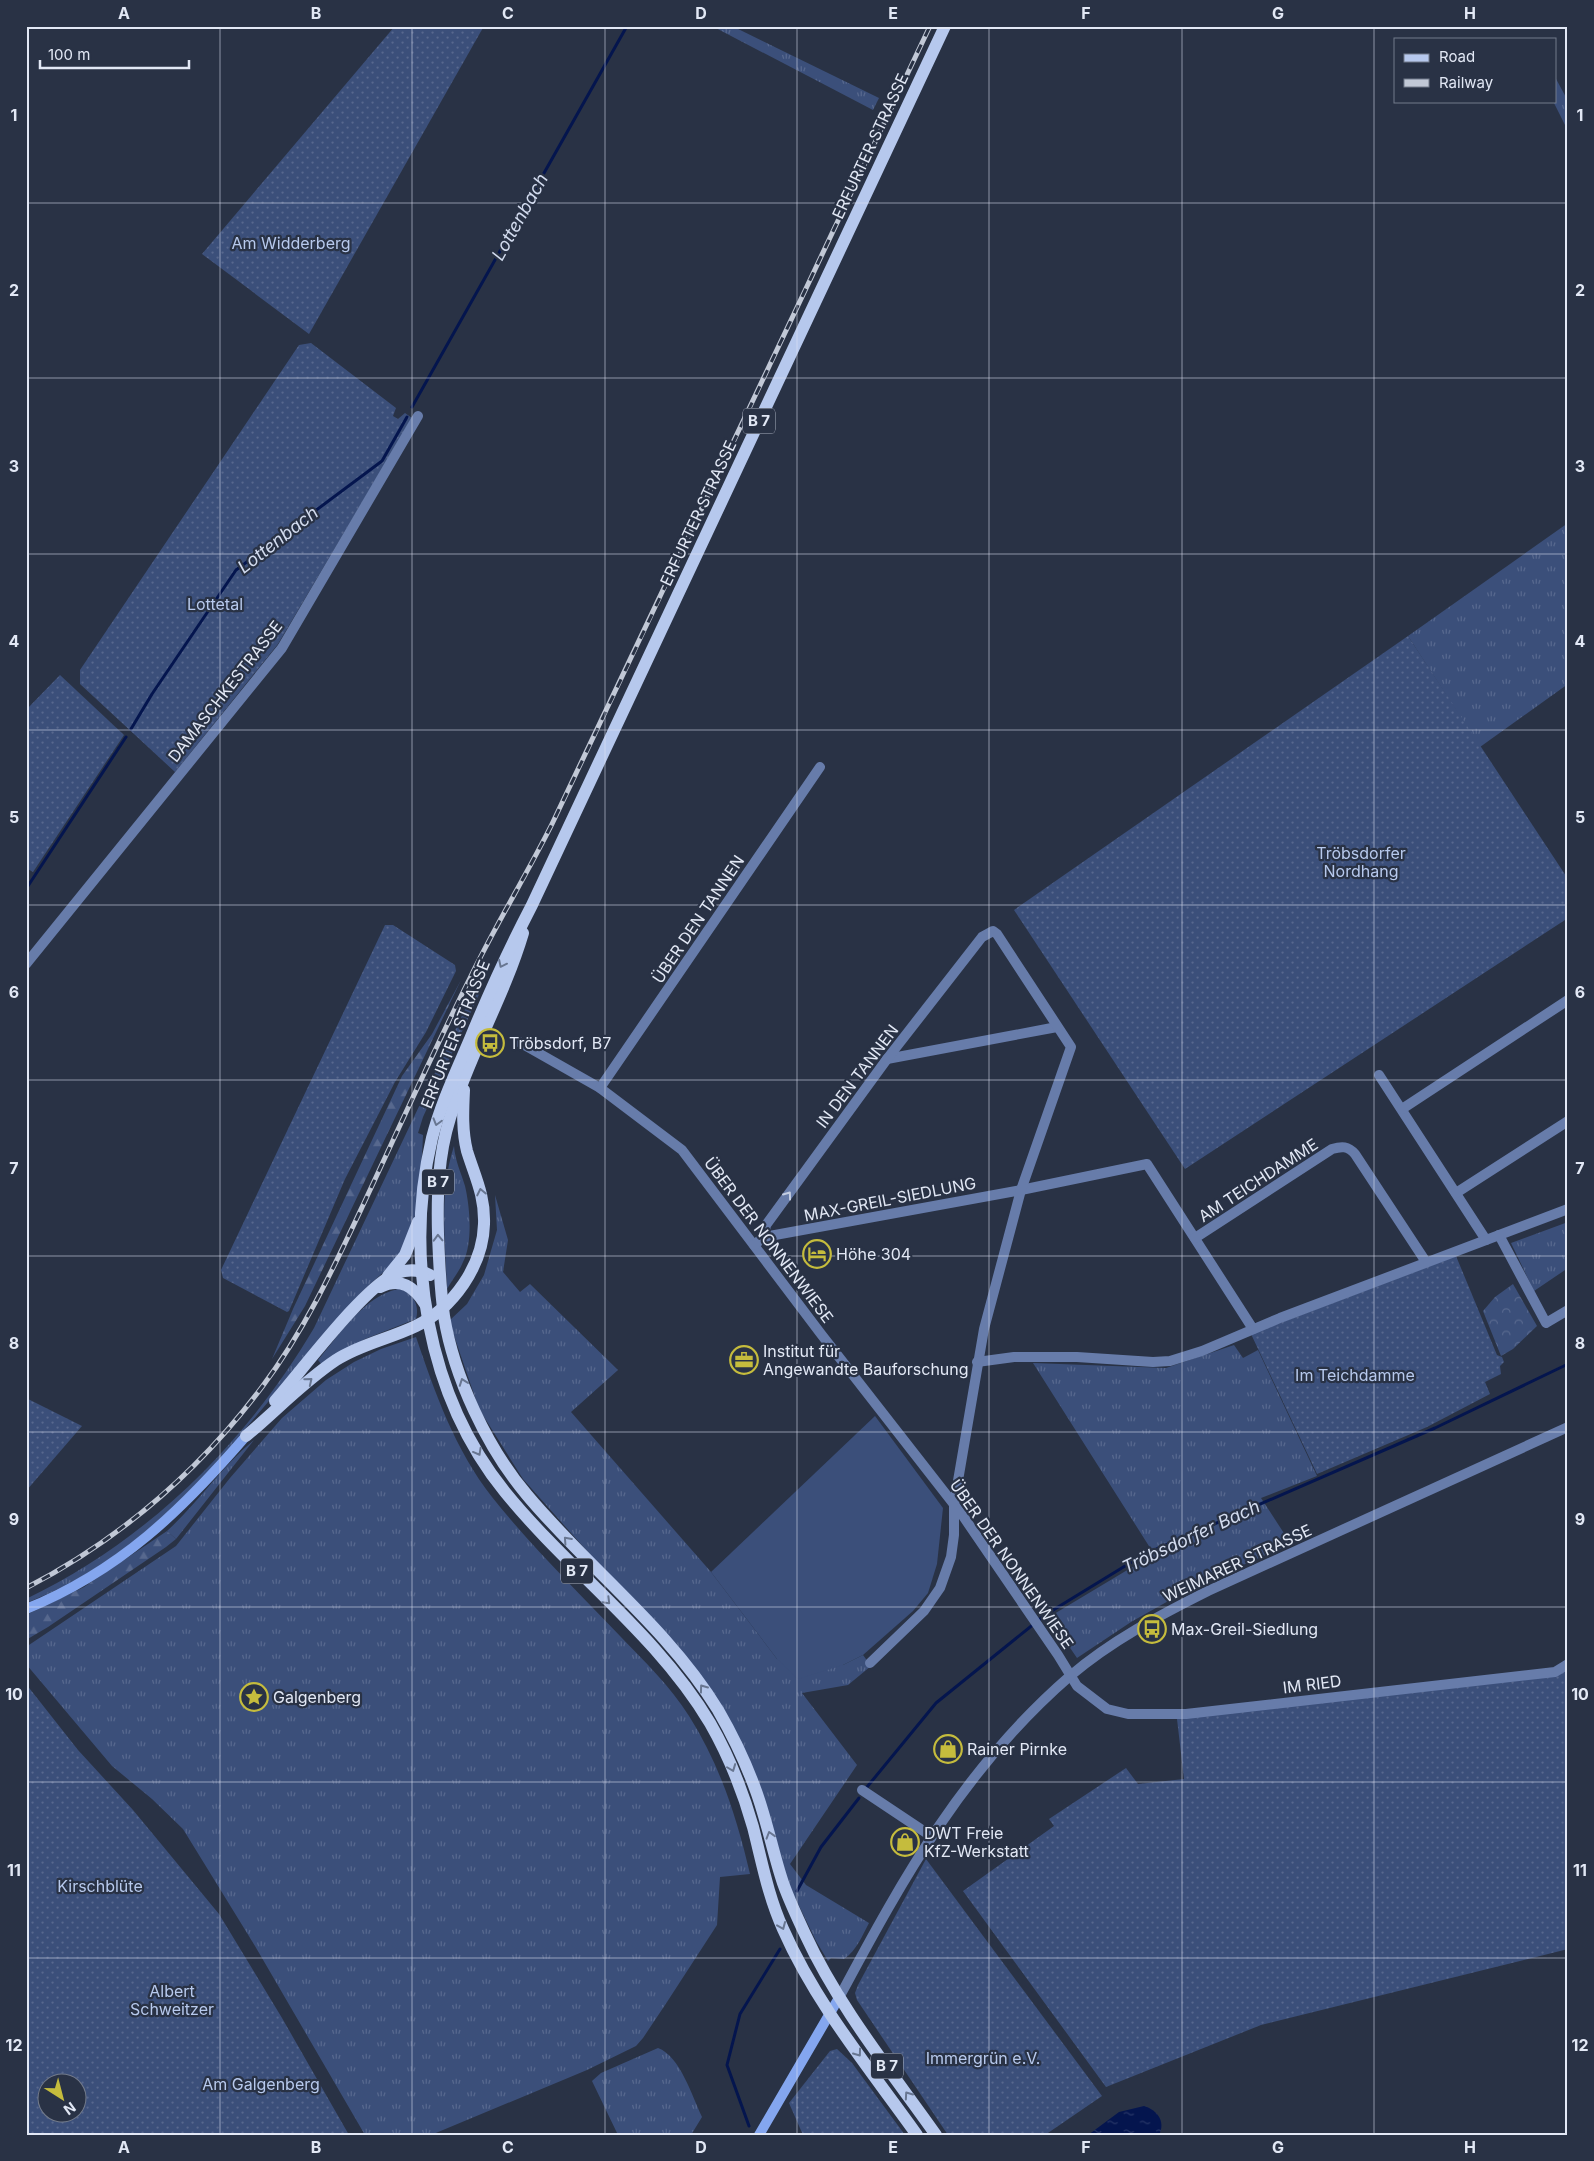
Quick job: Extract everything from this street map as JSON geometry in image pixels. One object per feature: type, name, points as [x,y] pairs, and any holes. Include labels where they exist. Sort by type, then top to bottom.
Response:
[{"type":"main road","name":"ERFURTER STRASSE","points":[[421,1212],[432,1140],[449,1085],[498,972],[532,905],[945,26]]},
{"type":"main road","name":"ERFURTER STRASSE","points":[[464,1080],[512,970],[532,905]]},
{"type":"main road","name":"B 7","points":[[246,1436],[300,1388],[334,1361],[368,1343],[402,1332],[432,1316],[448,1303],[470,1273],[481,1245],[484,1207],[482,1189],[467,1151],[464,1137],[464,1080]]},
{"type":"main road","name":"B 7","points":[[464,1080],[450,1116],[440,1164],[437,1197],[440,1287],[445,1320],[462,1379],[476,1417],[524,1492],[578,1552],[681,1658],[707,1693],[726,1724],[756,1790],[783,1882],[806,1936],[840,1996],[936,2135]]},
{"type":"main road","name":"B 7","points":[[421,1212],[422,1272],[432,1343],[443,1377],[480,1457],[504,1491],[565,1558],[671,1668],[710,1724],[728,1758],[744,1799],[765,1880],[782,1928],[804,1972],[830,2013],[917,2135]]},
{"type":"main road","points":[[246,1436],[349,1315],[405,1255],[421,1212]]},
{"type":"main road","points":[[374,1290],[396,1273],[409,1271],[422,1272],[431,1276],[440,1287]]},
{"type":"main road","points":[[374,1290],[386,1284],[397,1282],[408,1285],[414,1289],[427,1306]]},
{"type":"street","name":"DAMASCHKESTRASSE","points":[[26,964],[282,648],[418,416]]},
{"type":"street","name":"ÜBER DEN TANNEN","points":[[600,1088],[820,767]]},
{"type":"street","name":"IN DEN TANNEN","points":[[754,1245],[764,1236],[766,1225],[887,1059],[982,938],[992,931],[1003,942],[1057,1027]]},
{"type":"street","points":[[1402,1109],[1568,1000]]},
{"type":"street","points":[[870,1662],[924,1611],[940,1588],[951,1557],[954,1535],[954,1504],[977,1362],[1021,1190],[1071,1047],[1057,1027],[887,1059]]},
{"type":"street","name":"ÜBER DER NONNENWIESE","points":[[519,1042],[600,1088],[682,1150],[954,1504],[1071,1676]]},
{"type":"street","points":[[1379,1074],[1486,1240]]},
{"type":"street","points":[[1456,1193],[1568,1121]]},
{"type":"street","name":"AM TEICHDAMME","points":[[1195,1238],[1332,1149],[1340,1146],[1349,1148],[1356,1154],[1426,1262]]},
{"type":"street","name":"MAX-GREIL-SIEDLUNG","points":[[764,1236],[1021,1190],[1146,1164]]},
{"type":"street","name":"AM TEICHDAMME","points":[[1146,1164],[1253,1329]]},
{"type":"street","points":[[977,1362],[1021,1357],[1170,1361],[1202,1351],[1253,1329],[1568,1209]]},
{"type":"street","points":[[1499,1235],[1546,1323],[1568,1310]]},
{"type":"street","name":"WEIMARER STRASSE","points":[[840,1996],[931,1836],[956,1799],[1000,1744],[1071,1676],[1114,1644],[1208,1591],[1568,1427]]},
{"type":"street","points":[[26,1609],[78,1584],[131,1550],[164,1524],[196,1492],[246,1436]]},
{"type":"street","name":"IM RIED","points":[[1071,1676],[1077,1686],[1106,1709],[1128,1714],[1186,1714],[1555,1672],[1568,1664]]},
{"type":"street","points":[[862,1790],[931,1836]]},
{"type":"street","points":[[759,2135],[840,1996]]},
{"type":"green space","name":"Am Widderberg","points":[[395,26],[484,26],[309,334],[202,254]]},
{"type":"green space","points":[[712,26],[732,26],[879,98],[873,110]]},
{"type":"green space","points":[[1556,79],[1568,101],[1568,131],[1554,102],[1556,102]]},
{"type":"green space","name":"Lottetal","points":[[311,343],[396,408],[393,416],[398,419],[405,413],[412,418],[278,644],[175,772],[80,684],[80,670],[299,345]]},
{"type":"green space","points":[[1568,523],[1568,684],[1480,747],[1408,636]]},
{"type":"green space","name":"Tröbsdorfer Nordhang","points":[[1408,636],[1568,879],[1568,918],[1185,1169],[1014,910]]},
{"type":"green space","points":[[60,675],[124,735],[33,872],[26,868],[26,710]]},
{"type":"green space","points":[[385,925],[393,925],[455,965],[456,971],[426,1032],[395,1082],[345,1179],[287,1312],[223,1278],[221,1270]]},
{"type":"green space","points":[[461,980],[305,1306],[272,1359],[293,1309],[402,1076],[432,1034]]},
{"type":"green space","points":[[477,984],[481,986],[481,990],[423,1117],[418,1133],[423,1135],[414,1222],[406,1245],[401,1253],[389,1267],[362,1291],[237,1438],[185,1495],[128,1545],[97,1567],[63,1586],[26,1603],[26,1599],[70,1575],[112,1548],[152,1518],[190,1485],[225,1449],[257,1411],[287,1370],[314,1328]]},
{"type":"green space","points":[[454,1146],[467,1195],[469,1235],[463,1262],[447,1289],[444,1216],[446,1181]]},
{"type":"green space","points":[[495,1195],[508,1240],[503,1272],[520,1292],[530,1284],[618,1370],[571,1412],[711,1572],[777,1659],[843,1665],[863,1655],[871,1666],[848,1685],[802,1693],[857,1765],[790,1864],[806,1885],[869,1923],[856,1947],[844,1959],[831,1958],[828,1961],[816,1941],[787,1881],[708,1687],[523,1479],[479,1409],[449,1321],[467,1304],[484,1275],[497,1230]]},
{"type":"green space","points":[[1568,1222],[1568,1268],[1534,1291],[1511,1243]]},
{"type":"green space","name":"Im Teichdamme","points":[[1456,1256],[1497,1355],[1502,1357],[1504,1362],[1500,1366],[1501,1374],[1485,1382],[1490,1394],[1427,1427],[1317,1474],[1251,1334]]},
{"type":"green space","points":[[1513,1284],[1537,1326],[1513,1349],[1501,1356],[1483,1311],[1495,1297]]},
{"type":"green space","points":[[398,1289],[408,1293],[414,1300],[417,1309],[416,1319],[365,1339],[322,1365],[318,1360],[363,1308],[385,1293]]},
{"type":"green space","points":[[416,1337],[447,1420],[479,1479],[538,1551],[657,1674],[689,1716],[710,1753],[726,1792],[750,1874],[720,1877],[717,1925],[636,2046],[587,2070],[431,2135],[365,2135],[255,1946],[183,1829],[152,1799],[112,1766],[26,1664],[26,1647],[176,1546],[230,1478],[282,1418],[326,1380],[354,1362],[381,1349]]},
{"type":"green space","points":[[1234,1345],[1243,1358],[1258,1350],[1317,1476],[1261,1498],[1291,1544],[1195,1586],[1131,1622],[1077,1658],[1049,1617],[1154,1554],[1033,1363],[1166,1368]]},
{"type":"green space","points":[[26,1398],[82,1426],[26,1491]]},
{"type":"green space","points":[[875,1416],[943,1508],[937,1564],[928,1593],[913,1611],[863,1655],[843,1665],[798,1679],[777,1659],[711,1572]]},
{"type":"green space","points":[[254,1440],[176,1539],[167,1531],[242,1450]]},
{"type":"green space","points":[[167,1531],[176,1539],[166,1547],[26,1640],[26,1615],[84,1587]]},
{"type":"green space","points":[[1568,1666],[1568,1949],[1261,2025],[1106,2087],[963,1891],[1054,1826],[1049,1819],[1126,1768],[1138,1784],[1184,1779],[1177,1719],[1386,1693]]},
{"type":"green space","points":[[26,1684],[78,1750],[133,1810],[219,1914],[282,2018],[349,2135],[26,2135]]},
{"type":"green space","name":"Immergrün e.V.","points":[[926,1859],[1102,2096],[1045,2135],[948,2135],[857,2000],[855,1993],[858,1985]]},
{"type":"green space","points":[[658,2048],[666,2052],[679,2068],[702,2117],[691,2135],[618,2135],[592,2081],[601,2073]]},
{"type":"green space","points":[[837,2049],[852,2063],[905,2135],[803,2135],[789,2103],[830,2051]]},
{"type":"water","points":[[1144,2106],[1153,2110],[1159,2117],[1161,2130],[1159,2135],[1088,2135],[1119,2112]]},
{"type":"waterway","name":"Lottenbach","points":[[412,407],[627,26]]},
{"type":"waterway","name":"Lottenbach","points":[[131,729],[152,694],[236,570],[382,461],[407,417]]},
{"type":"waterway","name":"Lottenbach","points":[[26,889],[126,737]]},
{"type":"waterway","name":"Tröbsdorfer Bach","points":[[867,1787],[936,1703],[1045,1615],[1143,1555],[1435,1428],[1568,1364]]},
{"type":"waterway","name":"Tröbsdorfer Bach","points":[[797,1891],[821,1847],[859,1798]]},
{"type":"waterway","name":"Tröbsdorfer Bach","points":[[749,2126],[727,2065],[740,2014],[780,1949]]},
{"type":"railway","points":[[26,1588],[93,1548],[155,1501],[184,1475],[238,1418],[262,1387],[305,1321],[341,1251],[456,1006],[552,824],[930,26]]},
{"type":"place","name":"Tröbsdorf, B7","points":[[490,1043]]},
{"type":"place","name":"Höhe 304","points":[[817,1254]]},
{"type":"place","name":"Institut für Angewandte Bauforschung","points":[[744,1360]]},
{"type":"place","name":"Max-Greil-Siedlung","points":[[1152,1629]]},
{"type":"place","name":"Galgenberg","points":[[254,1697]]},
{"type":"place","name":"Rainer Pirnke","points":[[948,1749]]},
{"type":"place","name":"DWT Freie KfZ-Werkstatt","points":[[905,1842]]},
{"type":"park label","name":"Kirschblüte","points":[[100,1886]]},
{"type":"park label","name":"Albert Schweitzer","points":[[172,2000]]},
{"type":"park label","name":"Am Galgenberg","points":[[261,2084]]}]
